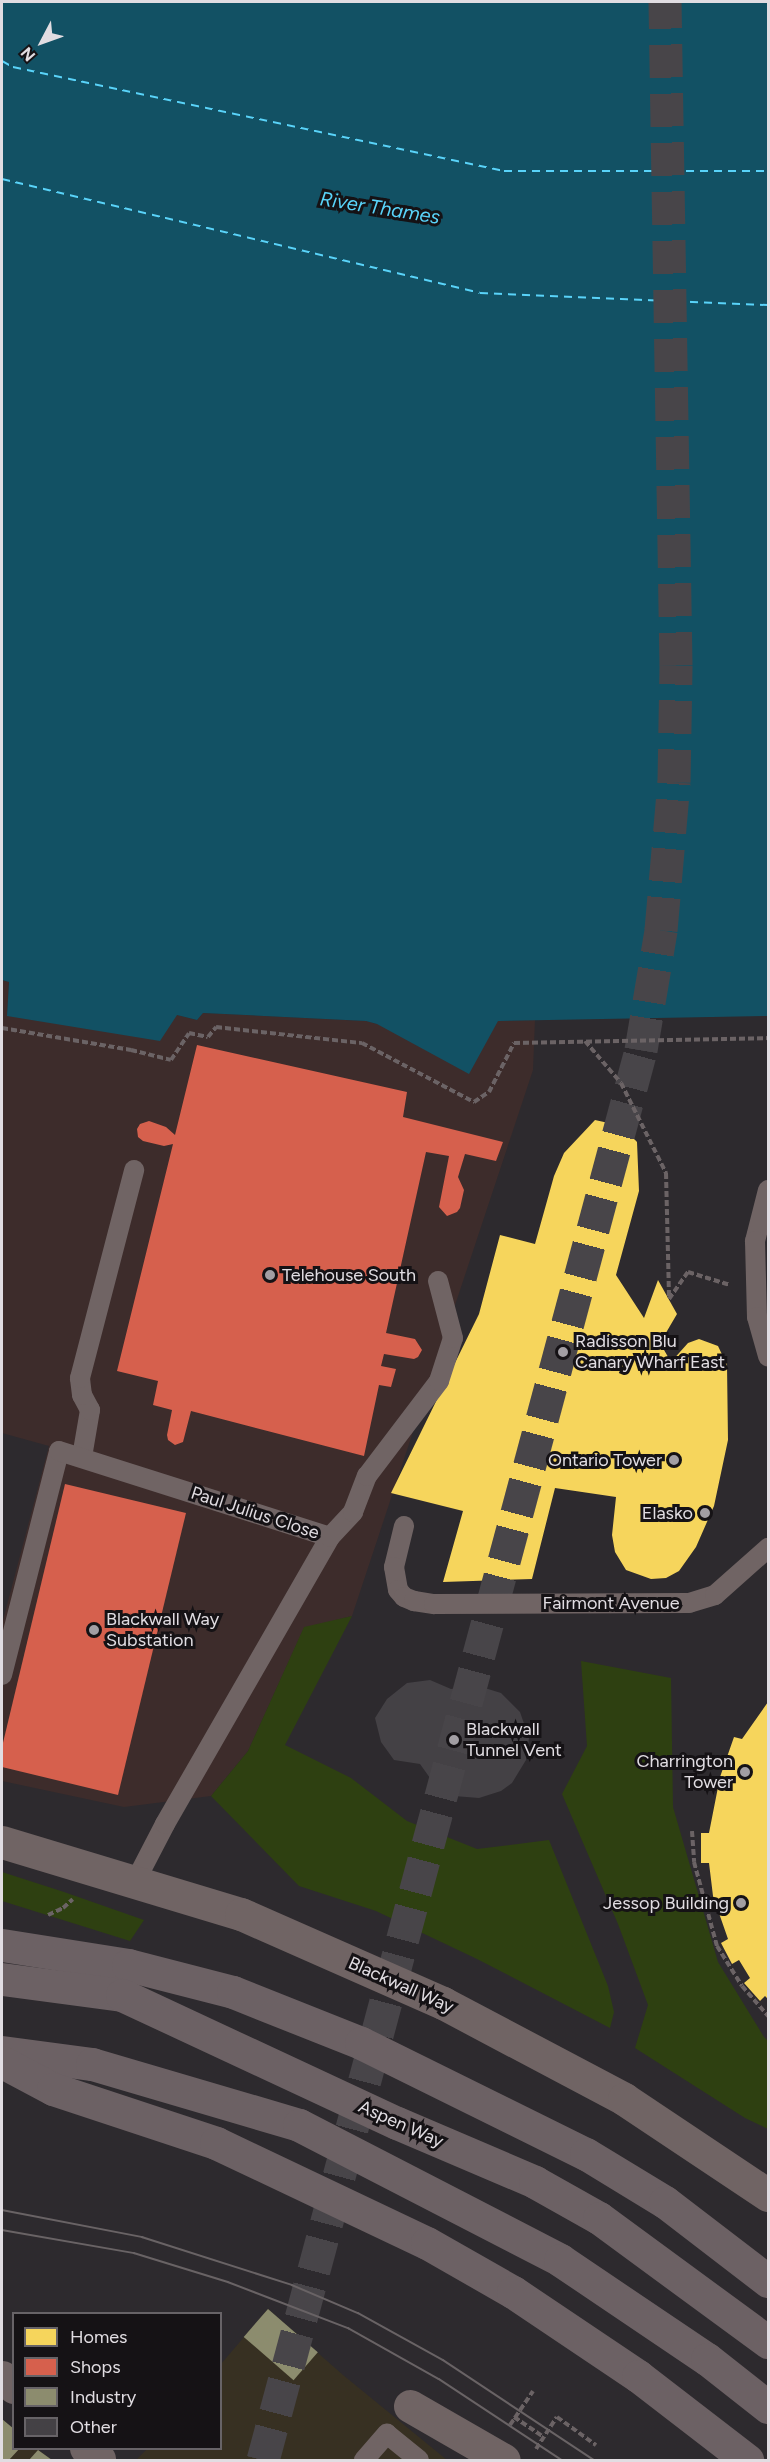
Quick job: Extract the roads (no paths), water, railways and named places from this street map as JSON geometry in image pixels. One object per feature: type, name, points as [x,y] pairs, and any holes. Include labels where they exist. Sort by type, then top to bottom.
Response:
[{"type":"highway","points":[[2,1944],[128,1965],[233,1992],[361,2043],[586,2154],[665,2202],[768,2281]]},
{"type":"highway","name":"Aspen Way","points":[[2,1979],[122,1995],[397,2122],[535,2182],[599,2218],[768,2342]]},
{"type":"highway","points":[[2,2052],[92,2064],[299,2125],[560,2260],[707,2360],[768,2407]]},
{"type":"highway","points":[[2,2062],[53,2089],[216,2143],[427,2243],[513,2292],[638,2376],[747,2460]]},
{"type":"street","name":"Blackwall Way","points":[[2,1842],[136,1880],[241,1914],[443,2003],[624,2099],[768,2195]]},
{"type":"street","points":[[410,2406],[504,2460]]},
{"type":"lane","points":[[82,1457],[90,1410],[82,1395],[80,1378],[134,1170]]},
{"type":"lane","points":[[768,1190],[756,1241],[757,1317],[768,1356]]},
{"type":"lane","points":[[330,1537],[353,1512],[367,1476],[439,1381],[453,1338],[438,1281]]},
{"type":"lane","name":"Paul Julius Close","points":[[2,1675],[59,1450],[330,1537],[165,1824],[136,1880]]},
{"type":"lane","name":"Fairmont Avenue","points":[[404,1526],[394,1567],[399,1590],[405,1597],[414,1601],[434,1604],[689,1603],[715,1595],[768,1548]]},
{"type":"lane","points":[[364,2460],[387,2434],[419,2460]]},
{"type":"water","name":"River Thames","points":[[2,2],[768,2],[768,1016],[498,1021],[469,1074],[377,1024],[366,1021],[203,1013],[197,1020],[177,1015],[160,1041],[7,1016],[9,982],[2,980]]},
{"type":"tunnel","points":[[263,2460],[641,1050],[661,930],[674,782],[676,665],[665,2]]},
{"type":"tram line","points":[[2,2210],[142,2237],[292,2285],[358,2313],[443,2360],[594,2460]]},
{"type":"tram line","points":[[2,2230],[134,2253],[228,2282],[348,2328],[439,2379],[562,2460]]},
{"type":"place","name":"Telehouse South","points":[[270,1275]]},
{"type":"place","name":"Radisson Blu Canary Wharf East","points":[[563,1352]]},
{"type":"place","name":"Ontario Tower","points":[[674,1460]]},
{"type":"place","name":"Elasko","points":[[705,1513]]},
{"type":"place","name":"Blackwall Way Substation","points":[[94,1630]]},
{"type":"place","name":"Blackwall Tunnel Vent","points":[[454,1740]]},
{"type":"place","name":"Charrington Tower","points":[[745,1772]]},
{"type":"place","name":"Jessop Building","points":[[741,1903]]}]
